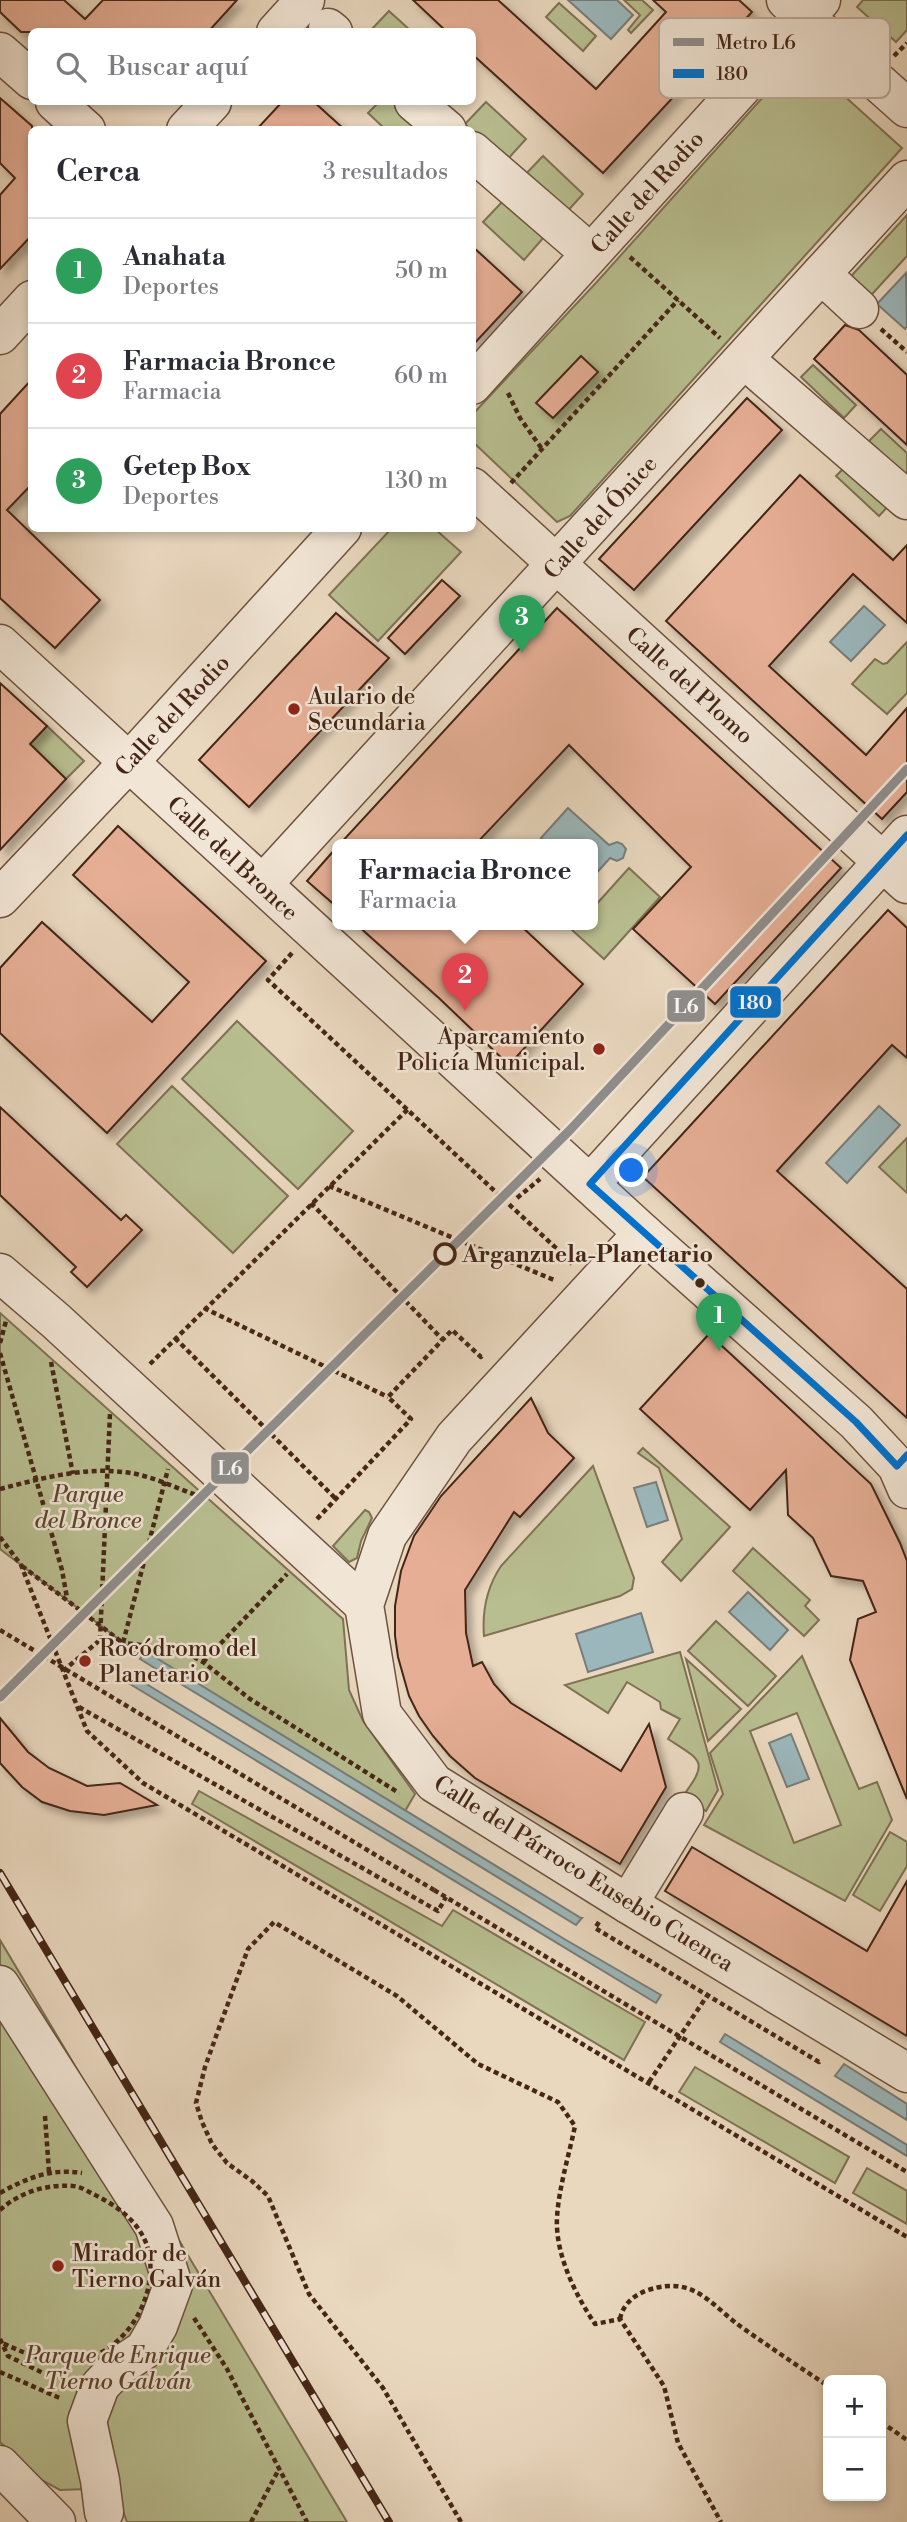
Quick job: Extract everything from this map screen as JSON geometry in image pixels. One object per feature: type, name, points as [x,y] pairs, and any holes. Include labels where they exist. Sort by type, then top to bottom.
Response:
[{"type":"street","points":[[291,28],[322,20]]},
{"type":"street","points":[[0,52],[28,76]]},
{"type":"street","points":[[890,91],[907,108]]},
{"type":"street","name":"Calle del Rodio","points":[[488,384],[727,98]]},
{"type":"street","points":[[58,105],[82,126]]},
{"type":"street","points":[[191,126],[209,105]]},
{"type":"street","points":[[418,105],[442,126]]},
{"type":"street","points":[[476,154],[575,240]]},
{"type":"street","name":"Calle del Ónice","points":[[263,884],[907,180]]},
{"type":"street","points":[[821,274],[859,309]]},
{"type":"street","points":[[758,372],[907,500]]},
{"type":"street","name":"Calle del Plomo","points":[[491,486],[557,564],[899,860]]},
{"type":"street","name":"Calle del Rodio","points":[[0,898],[129,762],[338,532]]},
{"type":"street","name":"Calle del Bronce","points":[[0,644],[643,1233],[856,1422],[904,1470]]},
{"type":"street","points":[[590,1184],[899,860]]},
{"type":"street","name":"Calle del Párroco Eusebio Cuenca","points":[[643,1233],[454,1438],[387,1536],[364,1605],[382,1714],[434,1783],[616,1909],[907,2073]]},
{"type":"street","points":[[0,1273],[56,1321],[364,1605]]},
{"type":"street","points":[[616,1909],[684,1812]]},
{"type":"street","points":[[0,1985],[155,2226],[173,2285],[158,2326],[144,2350],[118,2367],[100,2386],[84,2415],[109,2517]]},
{"type":"street","points":[[0,2465],[25,2489],[49,2519],[72,2507],[90,2507],[109,2517]]},
{"type":"path","points":[[896,54],[907,43]]},
{"type":"path","points":[[624,251],[726,342]]},
{"type":"path","points":[[491,486],[541,449],[678,300]]},
{"type":"path","points":[[488,384],[520,418],[541,449]]},
{"type":"path","points":[[300,944],[268,980],[572,1262],[545,1290]]},
{"type":"path","points":[[144,1370],[408,1109]]},
{"type":"path","points":[[517,1198],[544,1176]]},
{"type":"path","points":[[329,1186],[554,1280]]},
{"type":"path","points":[[311,1203],[443,1340]]},
{"type":"path","points":[[204,1308],[388,1397],[411,1419],[309,1527]]},
{"type":"path","points":[[0,1343],[6,1321]]},
{"type":"path","points":[[388,1397],[452,1330],[481,1357],[490,1348]]},
{"type":"path","points":[[175,1338],[336,1499]]},
{"type":"path","points":[[0,1353],[62,1570],[67,1600]]},
{"type":"path","points":[[51,1360],[74,1474]]},
{"type":"path","points":[[63,1671],[100,1640],[110,1412]]},
{"type":"path","points":[[123,1643],[163,1483],[170,1465]]},
{"type":"path","points":[[0,1489],[35,1480],[108,1471],[126,1472],[198,1496]]},
{"type":"path","points":[[0,1537],[21,1564],[123,1643]]},
{"type":"path","points":[[21,1564],[87,1731],[143,1783],[907,2237]]},
{"type":"path","points":[[203,1662],[291,1569]]},
{"type":"path","points":[[0,1630],[907,2172]]},
{"type":"path","points":[[100,1640],[182,1650],[203,1662],[250,1699],[406,1797]]},
{"type":"path","points":[[77,1706],[438,1911],[446,1897]]},
{"type":"path","points":[[616,1909],[596,1928],[708,1994],[649,2082]]},
{"type":"path","points":[[461,2522],[383,2388],[309,2294],[268,2196],[252,2180],[227,2163],[212,2144],[196,2103],[205,2067],[248,1949],[274,1922],[397,1996],[478,2064],[558,2102],[575,2126],[557,2216],[565,2265],[583,2306],[595,2324],[620,2319]]},
{"type":"path","points":[[0,2193],[30,2177],[49,2172],[73,2171],[104,2176],[130,2187]]},
{"type":"path","points":[[0,2210],[9,2202],[44,2187],[77,2186],[115,2204],[137,2226],[149,2252],[151,2280],[143,2308],[115,2343],[96,2355],[76,2361],[41,2360],[0,2341]]},
{"type":"path","points":[[173,2285],[227,2369],[307,2522]]},
{"type":"path","points":[[721,2522],[678,2443],[664,2386],[620,2319],[622,2310],[635,2295],[664,2285],[680,2286],[708,2299],[743,2329],[823,2383]]},
{"type":"path","points":[[0,2341],[8,2356],[75,2388],[84,2415]]},
{"type":"path","points":[[0,2372],[84,2415]]},
{"type":"path","points":[[886,2425],[907,2440]]},
{"type":"path","points":[[251,2522],[279,2469]]},
{"type":"green space","points":[[624,0],[642,0],[653,10],[631,33],[628,30],[640,15]]},
{"type":"green space","points":[[863,0],[907,0],[907,30],[896,42],[890,37],[890,18],[869,18],[857,7]]},
{"type":"green space","points":[[559,3],[596,36],[583,51],[546,17]]},
{"type":"green space","points":[[389,11],[408,28],[373,28]]},
{"type":"green space","points":[[762,98],[847,98],[902,148],[570,516],[557,522],[476,445],[476,411],[595,284]]},
{"type":"green space","points":[[486,102],[526,139],[506,161],[476,134],[476,126],[465,124]]},
{"type":"green space","points":[[376,105],[402,105],[426,126],[382,126],[368,113]]},
{"type":"green space","points":[[543,156],[583,194],[563,216],[522,178]]},
{"type":"green space","points":[[504,200],[544,237],[524,260],[483,222]]},
{"type":"green space","points":[[907,215],[907,256],[863,304],[843,285]]},
{"type":"green space","points":[[813,365],[856,405],[844,418],[801,377]]},
{"type":"green space","points":[[881,429],[907,453],[907,476],[869,441]]},
{"type":"green space","points":[[848,464],[891,503],[879,516],[836,476]]},
{"type":"green space","points":[[388,532],[438,532],[461,552],[378,641],[329,595]]},
{"type":"green space","points":[[907,642],[907,693],[887,714],[852,684],[875,659],[883,664],[887,663]]},
{"type":"green space","points":[[47,726],[84,761],[66,779],[30,744]]},
{"type":"green space","points":[[629,868],[660,897],[604,959],[572,930],[598,930],[598,902]]},
{"type":"green space","points":[[237,1021],[353,1131],[298,1189],[182,1079]]},
{"type":"green space","points":[[172,1086],[288,1196],[233,1253],[117,1144]]},
{"type":"green space","points":[[907,1138],[907,1193],[879,1167]]},
{"type":"green space","name":"Parque del Bronce","points":[[0,1313],[343,1619],[349,1690],[363,1721],[415,1794],[401,1818],[138,1654],[0,1549]]},
{"type":"green space","points":[[643,1448],[730,1527],[681,1581],[662,1562],[682,1539],[659,1468],[638,1453]]},
{"type":"green space","points":[[593,1466],[634,1578],[632,1589],[620,1596],[484,1636],[486,1600],[501,1566]]},
{"type":"green space","points":[[365,1510],[372,1518],[361,1541],[357,1558],[349,1562],[333,1546]]},
{"type":"green space","points":[[753,1548],[810,1600],[805,1606],[819,1620],[804,1636],[733,1571]]},
{"type":"green space","points":[[716,1621],[776,1676],[748,1706],[688,1651]]},
{"type":"green space","points":[[680,1652],[718,1790],[706,1811],[683,1796],[699,1768],[695,1757],[668,1739],[680,1719],[661,1709],[660,1702],[627,1682],[608,1713],[565,1685]]},
{"type":"green space","points":[[802,1656],[859,1789],[877,1782],[892,1820],[845,1901],[704,1825],[723,1794],[710,1753]],"holes":[[[797,1713],[841,1825],[794,1843],[750,1731]]]},
{"type":"green space","points":[[686,1659],[741,1709],[708,1741]]},
{"type":"green space","points":[[199,1791],[442,1926],[453,1910],[645,2022],[624,2060],[192,1804]]},
{"type":"green space","points":[[890,1832],[907,1842],[907,1866],[880,1911],[853,1895]]},
{"type":"green space","name":"Parque de Enrique Tierno Galván","points":[[0,1940],[347,2522],[127,2522],[115,2488],[60,2490],[36,2477],[0,2442]]},
{"type":"green space","points":[[695,2067],[849,2157],[835,2183],[679,2092]]},
{"type":"green space","points":[[867,2168],[907,2191],[907,2224],[853,2193]]},
{"type":"water","points":[[568,0],[617,0],[633,15],[611,39]]},
{"type":"water","points":[[906,273],[907,326],[905,329],[877,304]]},
{"type":"water","points":[[864,606],[885,625],[851,661],[830,642]]},
{"type":"water","points":[[568,808],[609,845],[617,842],[626,849],[623,858],[617,861],[610,858],[598,871],[598,839],[541,838]]},
{"type":"water","points":[[879,1106],[900,1125],[847,1183],[826,1163]]},
{"type":"water","points":[[656,1482],[668,1520],[647,1527],[634,1488]]},
{"type":"water","points":[[748,1592],[788,1630],[770,1650],[729,1612]]},
{"type":"water","points":[[641,1613],[653,1652],[588,1672],[576,1634]]},
{"type":"water","points":[[145,1651],[582,1918],[576,1925],[140,1659]]},
{"type":"water","points":[[130,1674],[661,1995],[656,2003],[125,1681]]},
{"type":"water","points":[[791,1734],[809,1779],[787,1787],[769,1743]]},
{"type":"water","points":[[725,2034],[907,2145],[907,2156],[720,2042]]},
{"type":"water","points":[[844,2064],[907,2104],[907,2120],[835,2076]]},
{"type":"building","points":[[0,0],[64,0],[85,19],[103,0],[237,0],[212,28],[28,28],[28,32],[21,32],[0,12]]},
{"type":"building","points":[[413,0],[498,0],[596,89],[659,20],[659,98],[672,98],[603,173],[476,58],[476,28],[443,28]]},
{"type":"building","points":[[653,0],[739,0],[752,12],[746,18],[661,18],[666,12]]},
{"type":"building","points":[[0,98],[32,126],[28,126],[28,239],[0,269],[0,195],[15,178],[0,163]]},
{"type":"building","points":[[279,105],[317,105],[341,126],[260,126]]},
{"type":"building","points":[[476,250],[522,292],[476,342]]},
{"type":"building","points":[[845,325],[859,330],[907,375],[907,445],[814,359]]},
{"type":"building","points":[[581,356],[598,372],[553,418],[536,403]]},
{"type":"building","points":[[28,383],[28,488],[7,510],[100,600],[55,648],[0,598],[0,414]]},
{"type":"building","points":[[747,398],[782,430],[634,590],[599,559]]},
{"type":"building","points":[[800,475],[893,560],[907,545],[907,623],[853,574],[769,666],[866,755],[907,708],[907,792],[882,819],[666,621]]},
{"type":"building","points":[[442,580],[460,596],[405,654],[388,638]]},
{"type":"building","points":[[557,608],[841,868],[715,1004],[633,929],[691,867],[569,745],[481,839],[345,839]]},
{"type":"building","name":"Aulario de Secundaria","points":[[336,613],[389,658],[249,807],[199,760]]},
{"type":"building","points":[[0,683],[47,726],[30,744],[66,779],[0,850]]},
{"type":"building","points":[[118,826],[266,961],[107,1133],[0,1033],[0,968],[42,922],[152,1022],[189,982],[73,875]]},
{"type":"building","points":[[332,853],[332,903],[307,881]]},
{"type":"building","points":[[888,910],[907,928],[907,1058],[892,1045],[777,1171],[907,1289],[907,1418],[643,1177]]},
{"type":"building","points":[[363,930],[525,930],[583,984],[509,1065]]},
{"type":"building","points":[[0,1107],[121,1220],[126,1215],[142,1230],[87,1287],[71,1272],[76,1267],[0,1195]]},
{"type":"building","points":[[709,1334],[871,1484],[900,1543],[907,1561],[907,1799],[850,1660],[858,1619],[876,1612],[863,1581],[831,1576],[813,1538],[788,1515],[786,1470],[750,1510],[640,1409]]},
{"type":"building","points":[[531,1398],[548,1433],[574,1458],[520,1517],[514,1512],[465,1590],[466,1633],[473,1666],[482,1662],[494,1684],[511,1703],[621,1771],[649,1724],[666,1787],[620,1864],[475,1778],[450,1756],[419,1716],[409,1696],[398,1657],[395,1606],[401,1571],[414,1536],[441,1496]]},
{"type":"building","points":[[0,1718],[28,1752],[49,1768],[87,1786],[120,1783],[157,1805],[104,1815],[70,1811],[42,1802],[22,1787],[0,1763]]},
{"type":"building","points":[[692,1847],[867,1951],[907,1881],[907,2036],[665,1891]]},
{"type":"railway","points":[[0,1873],[389,2522]]},
{"type":"metro line","name":"L6","points":[[0,1697],[570,1130],[907,769]]},
{"type":"transit line","name":"180","points":[[907,835],[590,1184],[856,1422],[897,1466],[907,1455]]},
{"type":"place","name":"Getep Box","points":[[522,653]]},
{"type":"place","name":"Aulario de Secundaria","points":[[294,709]]},
{"type":"place","name":"Farmacia Bronce","points":[[465,1011]]},
{"type":"place","name":"Aparcamiento Policía Municipal.","points":[[599,1049]]},
{"type":"place","name":"Arganzuela-Planetario","points":[[445,1254]]},
{"type":"place","name":"Anahata","points":[[719,1351]]},
{"type":"place","name":"Rocódromo del Planetario","points":[[85,1661]]},
{"type":"place","name":"Mirador de Tierno Galván","points":[[58,2266]]}]
